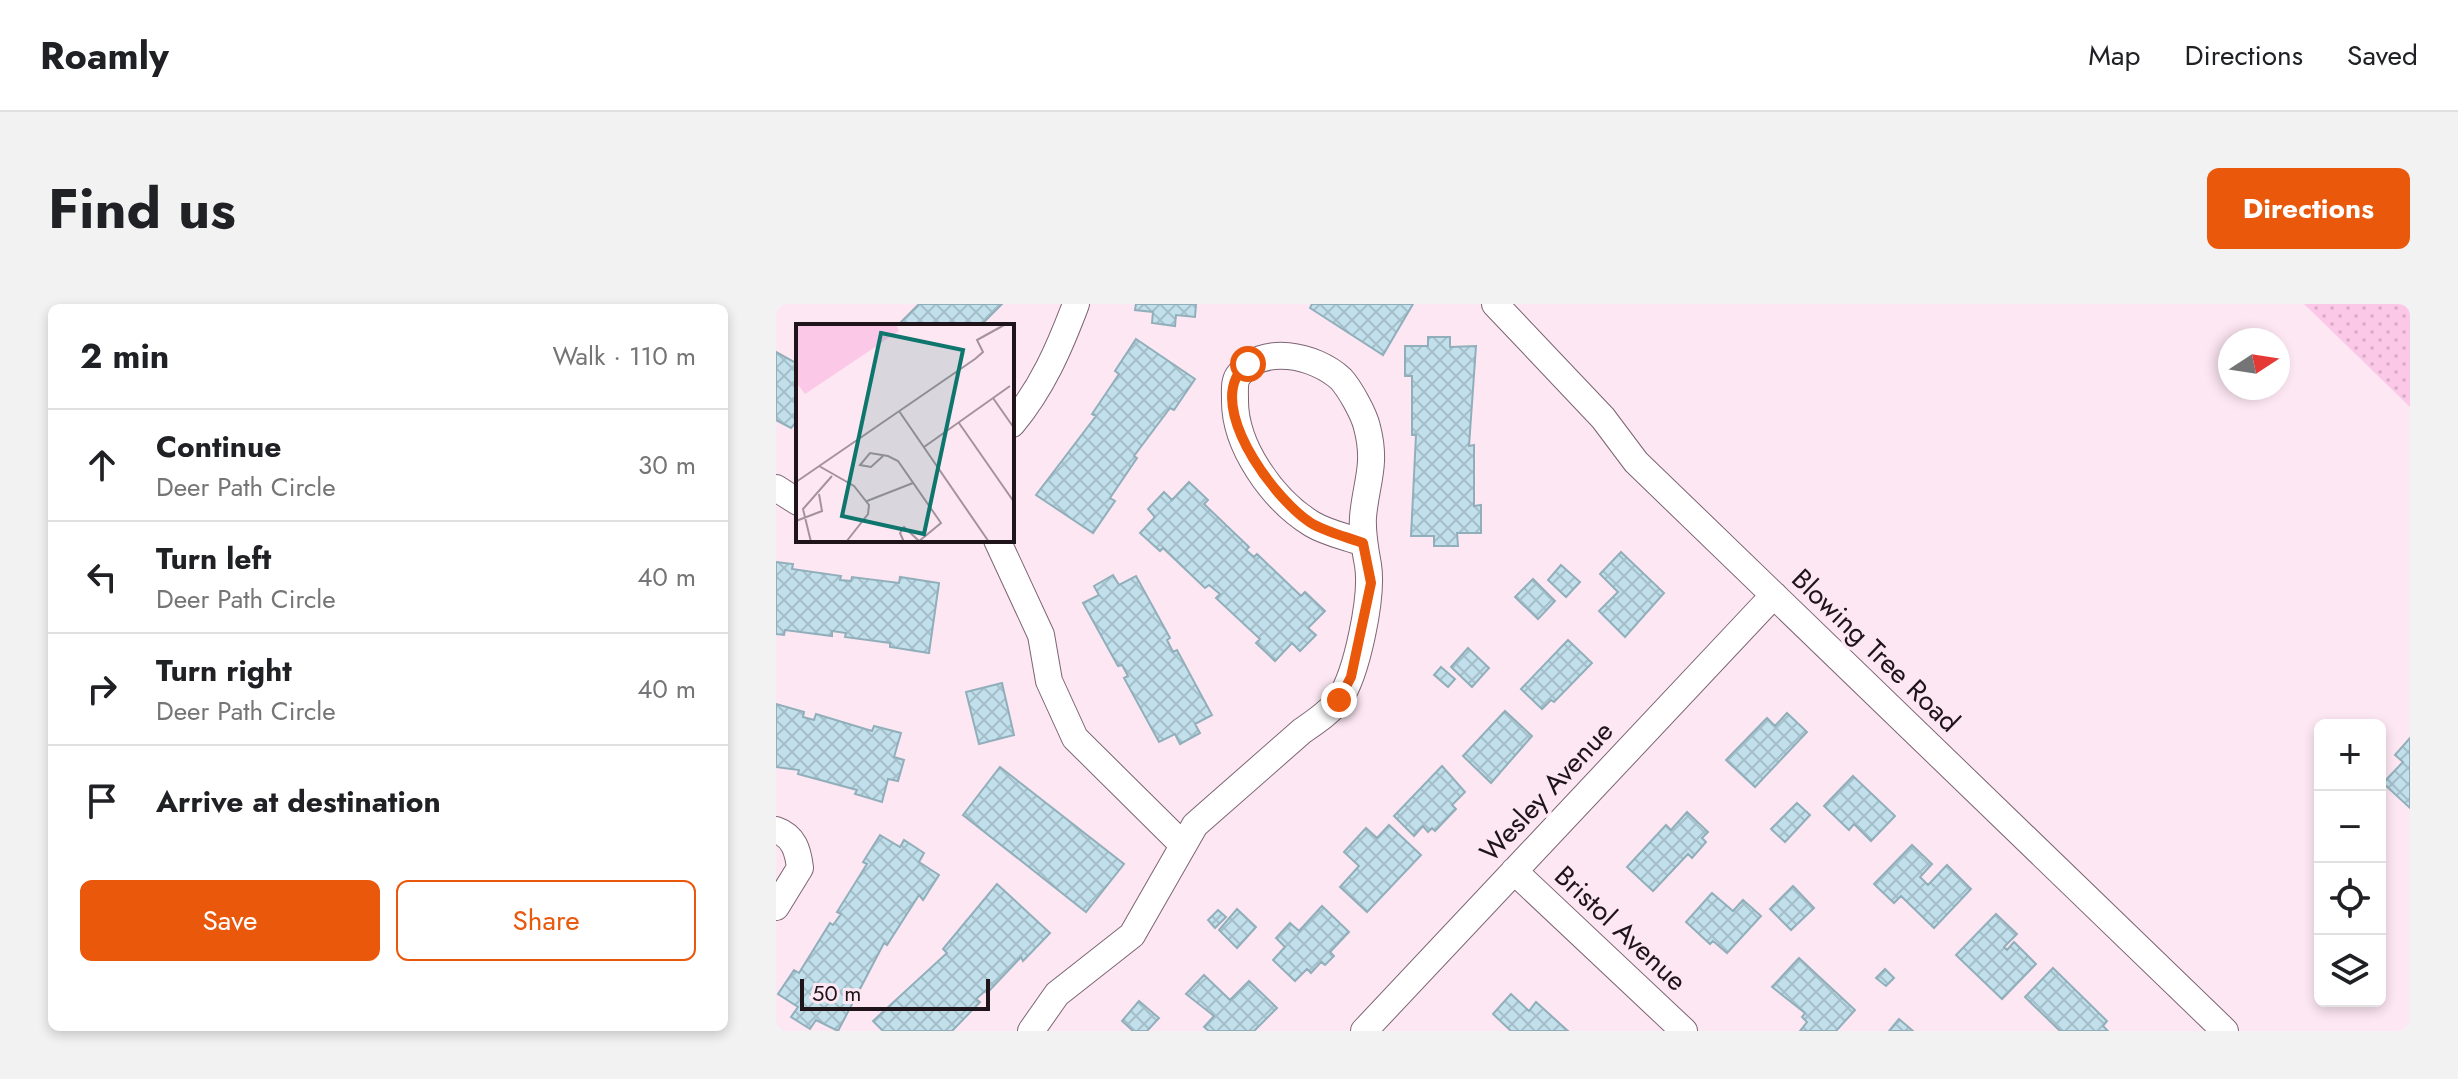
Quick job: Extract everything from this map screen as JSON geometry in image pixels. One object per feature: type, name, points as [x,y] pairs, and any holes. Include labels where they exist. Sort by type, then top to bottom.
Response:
[{"type":"street","points":[[1014,422],[1033,401],[1059,350],[1076,304]]},
{"type":"street","name":"Blowing Tree Road","points":[[1495,304],[1603,418],[1636,462],[2225,1031]]},
{"type":"street","points":[[1031,1031],[1057,994],[1132,935],[1195,825],[1339,700],[1351,677],[1371,583],[1363,543],[1363,516],[1373,467],[1367,424],[1341,380],[1307,359],[1267,356],[1248,364],[1235,379],[1234,412],[1251,460],[1283,500],[1313,524],[1363,543]]},
{"type":"street","points":[[776,488],[796,501]]},
{"type":"street","points":[[998,542],[1041,635],[1049,681],[1075,738],[1183,845]]},
{"type":"street","name":"Wesley Avenue","points":[[1364,1031],[1774,595]]},
{"type":"street","points":[[776,830],[785,833],[798,849],[800,868],[776,907]]},
{"type":"street","name":"Bristol Avenue","points":[[1514,871],[1684,1031]]},
{"type":"shaded area","points":[[2304,304],[2410,304],[2410,407]]},
{"type":"building","points":[[919,304],[1002,304],[982,324],[899,324]]},
{"type":"building","points":[[1136,304],[1196,304],[1195,317],[1176,315],[1175,326],[1152,323],[1153,312],[1135,310]]},
{"type":"building","points":[[1312,304],[1413,304],[1383,355],[1310,308]]},
{"type":"building","points":[[1428,337],[1450,337],[1450,347],[1476,346],[1469,446],[1474,445],[1474,506],[1481,505],[1481,533],[1457,533],[1458,546],[1434,546],[1434,536],[1411,536],[1416,435],[1412,435],[1412,376],[1405,376],[1405,346],[1428,346]]},
{"type":"building","points":[[1136,339],[1195,379],[1174,410],[1170,408],[1134,456],[1137,458],[1110,498],[1115,501],[1093,533],[1036,495],[1096,416],[1092,414],[1119,374],[1115,371]]},
{"type":"building","points":[[776,352],[796,363],[796,422],[791,428],[776,420]]},
{"type":"building","points":[[1189,482],[1208,500],[1204,504],[1249,547],[1246,550],[1254,557],[1257,554],[1301,596],[1305,592],[1325,611],[1308,628],[1316,635],[1300,651],[1292,643],[1275,661],[1256,643],[1260,639],[1216,598],[1220,594],[1209,585],[1205,588],[1163,548],[1160,551],[1140,533],[1155,517],[1148,509],[1164,492],[1172,500]]},
{"type":"building","points":[[1621,552],[1664,593],[1625,637],[1599,611],[1618,592],[1600,574]]},
{"type":"building","points":[[776,562],[793,564],[792,569],[841,576],[840,580],[851,581],[852,577],[899,583],[900,577],[939,583],[929,653],[890,647],[890,643],[845,637],[846,633],[832,631],[832,636],[785,630],[784,635],[776,634]]},
{"type":"building","points":[[1561,565],[1580,582],[1566,597],[1548,580]]},
{"type":"building","points":[[1113,575],[1119,585],[1136,576],[1170,638],[1167,640],[1173,652],[1177,650],[1212,715],[1195,724],[1200,733],[1180,744],[1175,734],[1159,742],[1124,678],[1128,676],[1122,665],[1118,666],[1083,603],[1099,595],[1094,586]]},
{"type":"building","points":[[1533,579],[1555,601],[1538,619],[1515,597]]},
{"type":"building","points":[[1568,640],[1592,663],[1554,702],[1551,700],[1542,709],[1521,689]]},
{"type":"building","points":[[1468,648],[1489,668],[1472,687],[1451,667]]},
{"type":"building","points":[[1441,667],[1455,679],[1448,687],[1434,675]]},
{"type":"building","points":[[1002,683],[1014,735],[979,744],[966,692]]},
{"type":"building","points":[[776,704],[804,712],[803,717],[814,720],[816,714],[872,731],[874,726],[901,733],[894,757],[904,760],[898,781],[888,779],[882,802],[855,794],[857,790],[798,774],[799,770],[776,767]]},
{"type":"building","points":[[1505,711],[1532,736],[1491,783],[1463,756]]},
{"type":"building","points":[[1787,713],[1807,732],[1755,787],[1726,760],[1767,718],[1775,726]]},
{"type":"building","points":[[2410,738],[2410,808],[2386,786],[2386,780],[2403,762],[2395,755]]},
{"type":"building","points":[[1442,766],[1465,792],[1452,805],[1456,809],[1435,831],[1432,828],[1428,832],[1423,826],[1414,836],[1394,816]]},
{"type":"building","points":[[1000,767],[1124,864],[1086,912],[963,815]]},
{"type":"building","points":[[1853,776],[1895,816],[1871,841],[1854,824],[1849,830],[1824,806]]},
{"type":"building","points":[[1797,803],[1810,815],[1785,842],[1771,829]]},
{"type":"building","points":[[1687,812],[1708,832],[1702,838],[1706,842],[1692,858],[1688,854],[1653,891],[1627,867],[1666,825],[1671,830]]},
{"type":"building","points":[[1389,825],[1421,855],[1367,912],[1340,887],[1359,866],[1344,852],[1366,828],[1377,838]]},
{"type":"building","points":[[880,835],[900,847],[904,840],[924,853],[919,862],[939,875],[923,900],[919,895],[887,945],[884,943],[838,1031],[816,1020],[810,1029],[791,1017],[798,1007],[778,994],[794,970],[799,973],[830,923],[833,925],[841,914],[837,912],[867,864],[863,862]]},
{"type":"building","points":[[1912,845],[1932,864],[1920,877],[1928,885],[1947,865],[1971,889],[1934,928],[1901,896],[1894,903],[1874,884]]},
{"type":"building","points":[[997,884],[1050,933],[1023,961],[1021,957],[987,993],[985,991],[976,999],[980,1002],[952,1031],[883,1031],[873,1021],[947,953],[943,949]]},
{"type":"building","points":[[1793,886],[1814,908],[1791,930],[1770,909]]},
{"type":"building","points":[[1712,893],[1733,911],[1743,900],[1761,916],[1727,953],[1713,941],[1710,944],[1686,922]]},
{"type":"building","points":[[1322,906],[1349,932],[1330,952],[1334,956],[1325,965],[1321,962],[1311,973],[1307,969],[1295,981],[1273,960],[1285,947],[1276,938],[1290,923],[1299,931]]},
{"type":"building","points":[[1237,909],[1256,927],[1237,948],[1219,930]]},
{"type":"building","points":[[1218,910],[1226,917],[1215,928],[1208,920]]},
{"type":"building","points":[[1996,914],[2017,934],[2004,947],[2007,950],[2014,942],[2036,964],[2002,999],[1956,955]]},
{"type":"building","points":[[1799,958],[1855,1010],[1836,1031],[1800,1031],[1807,1022],[1802,1017],[1805,1013],[1772,987]]},
{"type":"building","points":[[2053,968],[2107,1021],[2103,1026],[2108,1031],[2060,1031],[2025,997]]},
{"type":"building","points":[[1885,969],[1894,978],[1886,986],[1876,978]]},
{"type":"building","points":[[1204,975],[1230,1000],[1249,981],[1277,1008],[1254,1031],[1209,1031],[1204,1027],[1214,1016],[1186,994]]},
{"type":"building","points":[[1511,994],[1529,1011],[1536,1002],[1568,1031],[1511,1031],[1493,1014]]},
{"type":"building","points":[[1139,1001],[1159,1018],[1147,1031],[1133,1031],[1122,1021]]},
{"type":"building","points":[[1899,1019],[1913,1031],[1889,1031]]},
{"type":"route","points":[[1248,364],[1235,379],[1234,412],[1251,460],[1283,500],[1313,524],[1363,543],[1371,583],[1351,677],[1339,700]]}]
